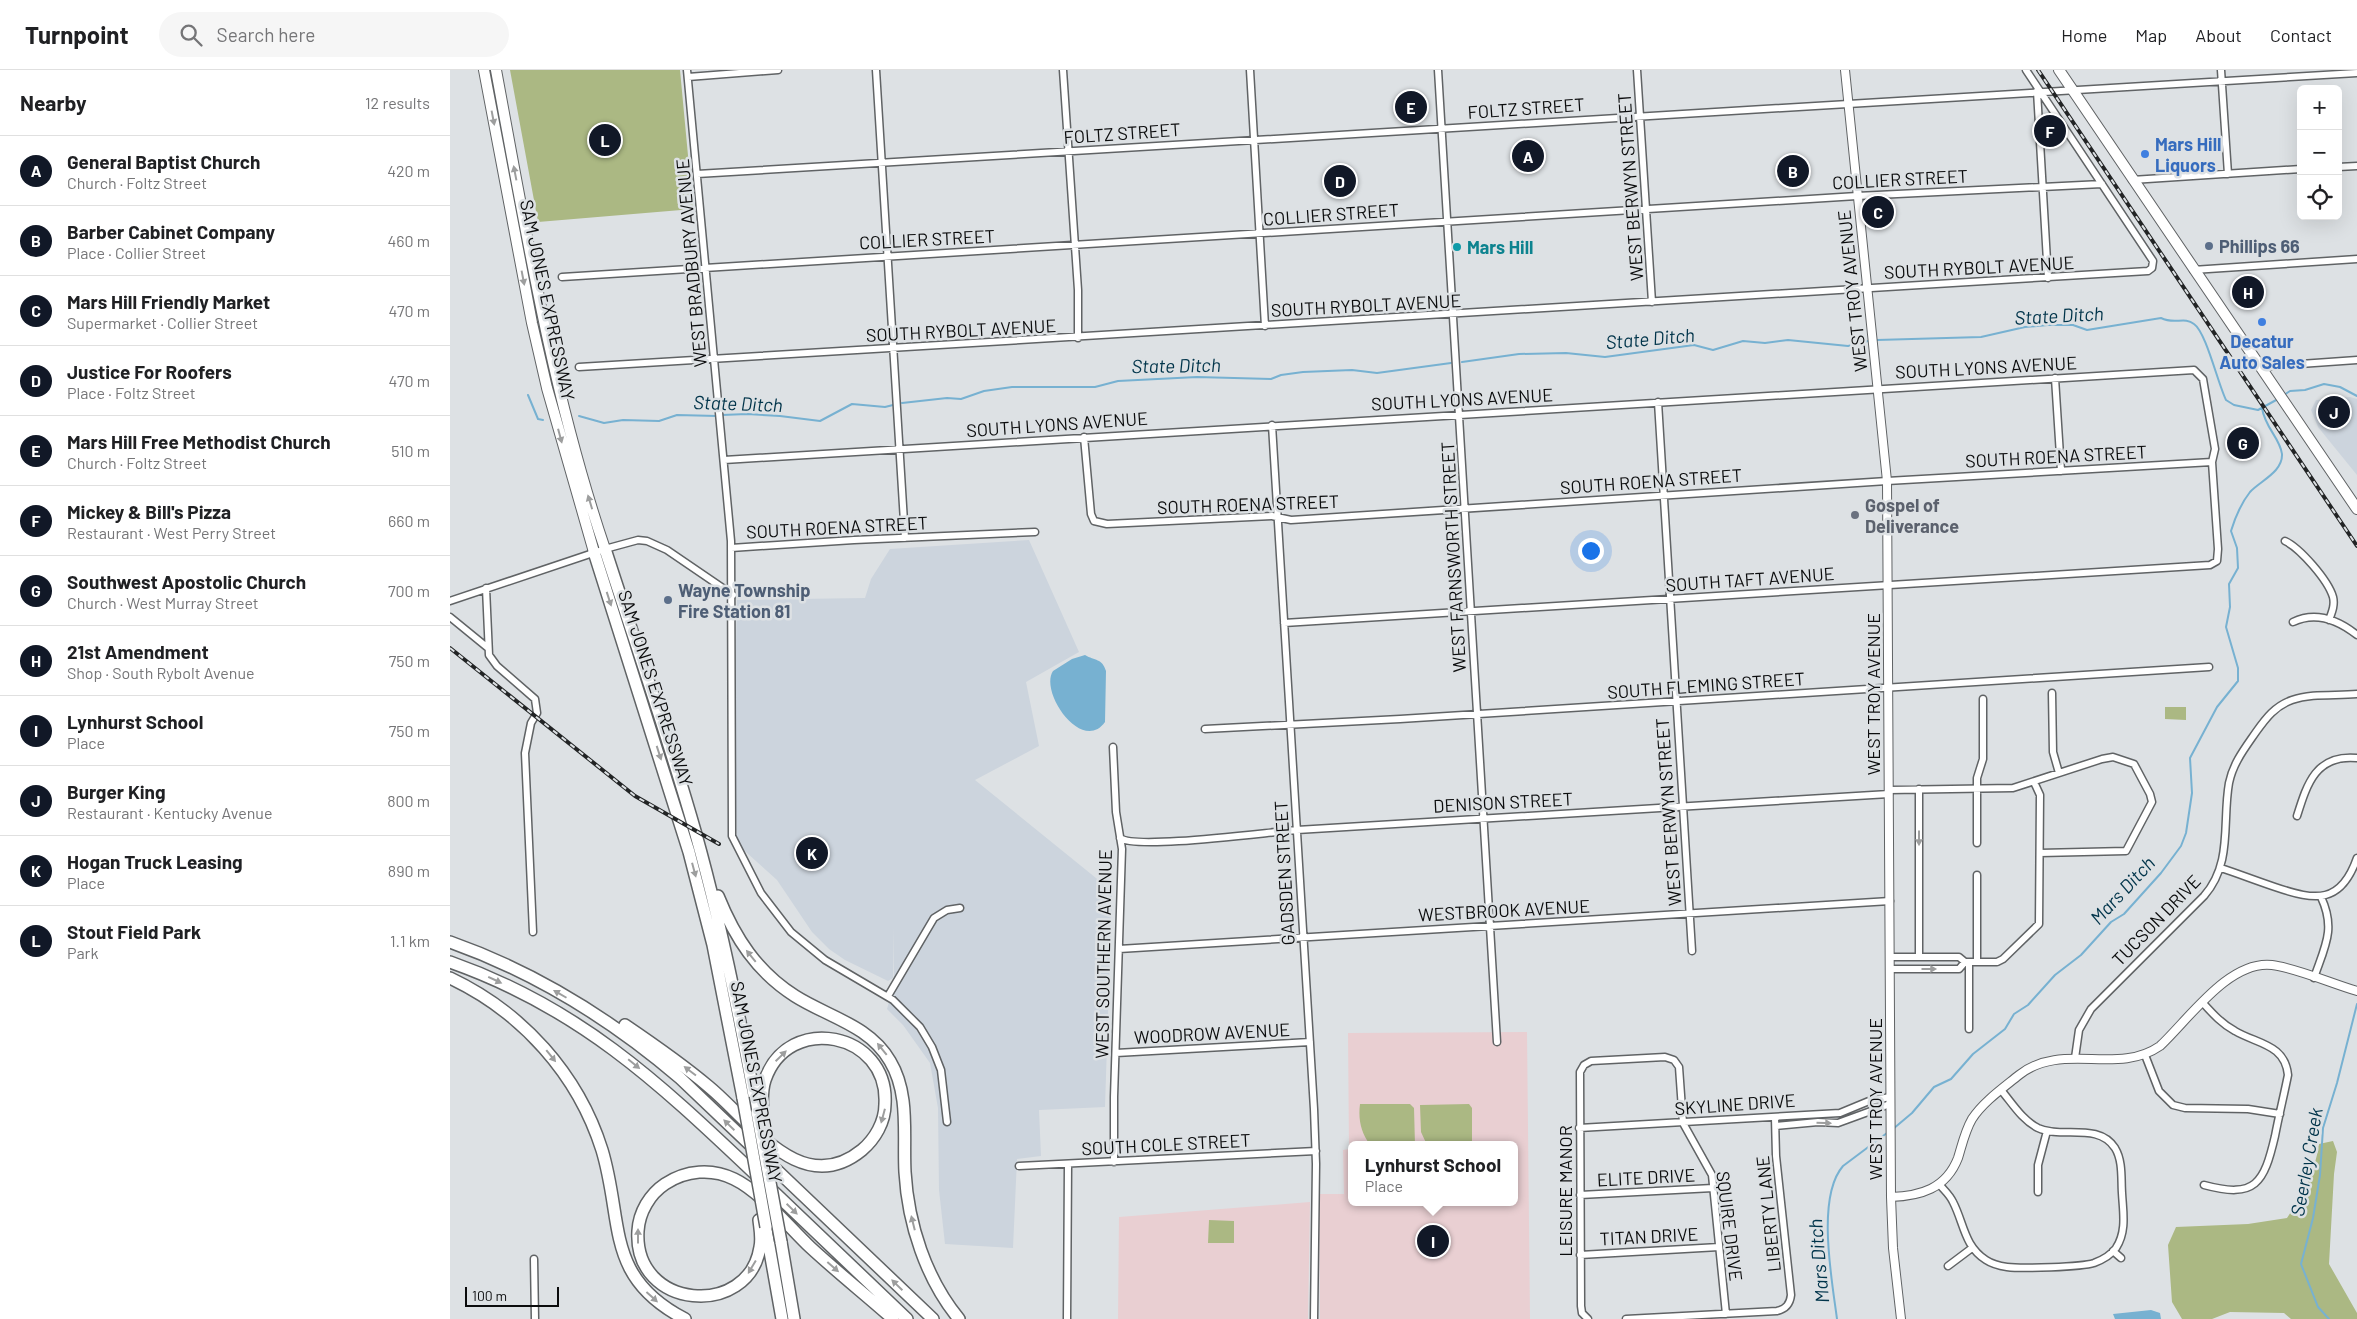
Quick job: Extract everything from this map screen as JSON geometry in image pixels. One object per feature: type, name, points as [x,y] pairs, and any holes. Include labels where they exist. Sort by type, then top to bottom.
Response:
[{"type":"highway","name":"SAM JONES EXPRESSWAY","points":[[600,550],[676,767],[702,857],[731,973],[760,1115],[762,1140],[794,1319]]},
{"type":"highway","name":"SAM JONES EXPRESSWAY","points":[[600,550],[692,861],[713,946],[743,1098],[760,1194],[763,1224]]},
{"type":"highway","points":[[702,857],[733,930],[745,950],[763,971],[795,996],[867,1034],[883,1050],[893,1065],[903,1099],[905,1178],[915,1232],[933,1277],[959,1319]]},
{"type":"highway","points":[[450,942],[516,969],[578,1004],[625,1034],[680,1078],[933,1319]]},
{"type":"highway","points":[[450,962],[488,976],[538,1000],[592,1033],[634,1064],[687,1110],[906,1319]]},
{"type":"highway","points":[[450,978],[482,995],[513,1017],[538,1040],[565,1074],[586,1110],[599,1141],[609,1177],[620,1244],[627,1265],[648,1294],[664,1307],[685,1319]]},
{"type":"highway","points":[[578,1004],[602,1009],[641,1036],[709,1087],[777,1150],[804,1163],[835,1164],[852,1157],[868,1145],[884,1115],[886,1104],[883,1080],[871,1060],[856,1047],[831,1038],[808,1040],[792,1047],[773,1065],[764,1086],[760,1115]]},
{"type":"highway","points":[[763,1224],[761,1244],[752,1269],[733,1288],[715,1296],[692,1298],[669,1290],[654,1278],[640,1254],[638,1234],[640,1219],[646,1204],[657,1191],[670,1180],[686,1174],[703,1172],[720,1174],[735,1180],[751,1190],[812,1248],[893,1319]]},
{"type":"highway","points":[[763,1224],[782,1319]]},
{"type":"main road","name":"SAM JONES EXPRESSWAY","points":[[484,70],[545,379],[600,550]]},
{"type":"main road","name":"SAM JONES EXPRESSWAY","points":[[496,70],[549,344],[600,550]]},
{"type":"main road","points":[[2059,70],[2357,509]]},
{"type":"street","points":[[688,73],[778,70]]},
{"type":"street","points":[[876,70],[889,255],[905,538]]},
{"type":"street","points":[[1063,70],[1075,246],[1078,338]]},
{"type":"street","points":[[1250,70],[1265,326]]},
{"type":"street","name":"WEST FARNSWORTH STREET","points":[[1438,70],[1497,1042]]},
{"type":"street","name":"WEST BERWYN STREET","points":[[1637,70],[1652,302]]},
{"type":"street","name":"WEST TROY AVENUE","points":[[1844,70],[1887,481],[1890,1143],[1893,1248],[1901,1319]]},
{"type":"street","points":[[2026,70],[2038,91],[2102,184]]},
{"type":"street","points":[[2221,70],[2228,174]]},
{"type":"street","name":"WEST BRADBURY AVENUE","points":[[688,73],[731,548],[733,595],[731,828],[736,845],[761,893],[776,915],[800,941],[835,967],[888,996],[910,1016],[926,1037],[938,1060],[944,1083],[947,1122]]},
{"type":"street","name":"FOLTZ STREET","points":[[697,174],[2357,73]]},
{"type":"street","points":[[2038,91],[2048,278]]},
{"type":"street","points":[[2342,167],[2357,166]]},
{"type":"street","points":[[2132,180],[2297,169]]},
{"type":"street","name":"COLLIER STREET","points":[[562,277],[889,255],[1075,246],[1857,196],[2102,184]]},
{"type":"street","name":"SOUTH RYBOLT AVENUE","points":[[579,367],[2145,272],[2152,268],[2153,261],[2102,184]]},
{"type":"street","points":[[2193,270],[2357,259]]},
{"type":"street","points":[[2259,367],[2357,360]]},
{"type":"street","name":"SOUTH LYONS AVENUE","points":[[724,460],[2194,370],[2200,374],[2203,380],[2214,448],[2212,462]]},
{"type":"street","points":[[2055,378],[2061,471]]},
{"type":"street","name":"WEST BERWYN STREET","points":[[1658,402],[1692,951]]},
{"type":"street","name":"GADSDEN STREET","points":[[1272,426],[1316,1151],[1314,1319]]},
{"type":"street","name":"SOUTH ROENA STREET","points":[[1084,437],[1090,507],[1094,521],[1107,524],[1278,516],[1290,520],[2212,462]]},
{"type":"street","name":"SOUTH TAFT AVENUE","points":[[1284,622],[1471,612],[2210,565],[2217,560],[2212,462]]},
{"type":"street","name":"SOUTH ROENA STREET","points":[[731,548],[1035,532]]},
{"type":"street","points":[[450,600],[633,540],[648,541],[676,556],[733,595]]},
{"type":"street","points":[[2285,541],[2299,549],[2330,590],[2334,603],[2329,620]]},
{"type":"street","points":[[486,588],[488,648],[492,661],[535,699],[538,708],[527,737],[525,753],[533,932]]},
{"type":"street","points":[[450,616],[488,648]]},
{"type":"street","points":[[2293,622],[2310,617],[2329,620],[2357,635]]},
{"type":"street","name":"SOUTH FLEMING STREET","points":[[1205,729],[1676,702],[2209,667]]},
{"type":"street","points":[[2052,694],[2053,752],[2059,773]]},
{"type":"street","name":"TUCSON DRIVE","points":[[2075,1058],[2079,1030],[2091,1009],[2208,891],[2221,868],[2225,849],[2228,791],[2232,774],[2238,758],[2265,719],[2281,705],[2298,699],[2357,694]]},
{"type":"street","points":[[1977,843],[1977,778],[1983,759],[1983,699]]},
{"type":"street","name":"WEST SOUTHERN AVENUE","points":[[1113,747],[1116,812],[1122,849],[1114,1097],[1114,1162]]},
{"type":"street","name":"DENISON STREET","points":[[1120,838],[1125,842],[1140,843],[1205,840],[1297,830],[1919,789],[2006,788],[2034,782],[2106,758],[2127,760],[2134,764],[2150,794],[2152,802],[2129,848],[2124,852],[2040,853]]},
{"type":"street","points":[[2297,816],[2306,787],[2318,770],[2338,759],[2357,758]]},
{"type":"street","points":[[1890,957],[1959,956],[1967,962],[2002,960],[2039,924],[2040,795],[2034,782]]},
{"type":"street","points":[[1919,789],[1919,956]]},
{"type":"street","points":[[2221,868],[2302,896],[2321,897],[2330,894],[2344,884],[2350,877],[2357,858]]},
{"type":"street","points":[[1977,875],[1977,962]]},
{"type":"street","points":[[2314,978],[2327,942],[2330,925],[2321,897]]},
{"type":"street","name":"WESTBROOK AVENUE","points":[[1119,949],[1890,901]]},
{"type":"street","points":[[888,996],[934,918],[947,910],[960,908]]},
{"type":"street","points":[[1890,969],[1959,969],[1967,962]]},
{"type":"street","points":[[1967,962],[1969,1029]]},
{"type":"street","points":[[1891,1197],[1918,1195],[1939,1184],[1954,1166],[1973,1118],[1980,1108],[2034,1065],[2054,1059],[2120,1060],[2145,1055],[2160,1046],[2229,978],[2250,967],[2276,966],[2357,991]]},
{"type":"street","points":[[2203,1004],[2226,1025],[2243,1035],[2271,1046],[2282,1056],[2288,1074],[2267,1168],[2258,1180],[2248,1187],[2237,1190],[2204,1185]]},
{"type":"street","name":"WOODROW AVENUE","points":[[1116,1053],[1310,1042]]},
{"type":"street","points":[[2145,1055],[2159,1091],[2173,1105],[2188,1108],[2248,1109],[2280,1114]]},
{"type":"street","name":"LEISURE MANOR","points":[[1586,1318],[1581,1306],[1579,1074],[1583,1066],[1592,1061],[1665,1057],[1675,1061]]},
{"type":"street","name":"SQUIRE DRIVE","points":[[1675,1061],[1680,1070],[1683,1123],[1710,1170],[1726,1314]]},
{"type":"street","points":[[1939,1184],[1953,1202],[1972,1248],[1986,1260],[2002,1266],[2094,1263],[2113,1251],[2120,1240],[2124,1226],[2120,1162],[2116,1151],[2109,1142],[2096,1134],[2047,1131],[2028,1122],[2001,1090]]},
{"type":"street","name":"SKYLINE DRIVE","points":[[1579,1128],[1840,1113],[1869,1101],[1890,1100]]},
{"type":"street","name":"SKYLINE DRIVE","points":[[1776,1126],[1818,1122],[1838,1123],[1890,1100]]},
{"type":"street","name":"LIBERTY LANE","points":[[1726,1314],[1779,1310],[1787,1306],[1791,1295],[1776,1156],[1775,1118]]},
{"type":"street","points":[[2038,1192],[2038,1165],[2047,1131]]},
{"type":"street","name":"SOUTH COLE STREET","points":[[1019,1166],[1316,1151]]},
{"type":"street","points":[[1067,1319],[1068,1165]]},
{"type":"street","name":"ELITE DRIVE","points":[[1580,1195],[1713,1188]]},
{"type":"street","name":"TITAN DRIVE","points":[[1580,1255],[1719,1247]]},
{"type":"street","points":[[1948,1266],[1972,1248]]},
{"type":"street","points":[[2113,1251],[2121,1258]]},
{"type":"street","points":[[534,1260],[535,1319]]},
{"type":"street","points":[[1626,1319],[1726,1314]]},
{"type":"shaded area","points":[[2350,397],[2357,399],[2357,475],[2318,427],[2311,410],[2316,400]]},
{"type":"shaded area","points":[[1029,540],[1079,652],[1026,682],[1039,746],[975,780],[1112,891],[1105,1107],[1039,1110],[1041,1156],[1017,1159],[1013,1248],[945,1244],[939,1190],[938,1108],[930,1063],[903,1025],[887,1009],[894,985],[893,927],[893,978],[888,981],[845,960],[829,949],[812,932],[777,880],[737,844],[734,737],[737,600],[865,598],[871,579],[890,549]]},
{"type":"shaded area","points":[[1527,1032],[1530,1319],[1320,1319],[1319,1194],[1344,1194],[1343,1150],[1348,1149],[1348,1206],[1518,1206],[1518,1141],[1349,1141],[1348,1033]]},
{"type":"shaded area","points":[[1310,1202],[1308,1319],[1118,1319],[1119,1217]]},
{"type":"green space","points":[[510,70],[680,70],[693,209],[538,222]]},
{"type":"green space","points":[[2165,707],[2186,707],[2186,720],[2165,719]]},
{"type":"green space","points":[[1360,1104],[1410,1104],[1414,1108],[1415,1141],[1368,1141],[1361,1126]]},
{"type":"green space","points":[[1469,1104],[1472,1108],[1472,1141],[1425,1141],[1421,1132],[1420,1105]]},
{"type":"green space","points":[[2333,1141],[2337,1152],[2329,1264],[2357,1313],[2357,1319],[2291,1319],[2284,1313],[2230,1312],[2212,1319],[2182,1319],[2172,1302],[2168,1245],[2176,1227],[2248,1224],[2287,1218],[2308,1183],[2315,1164],[2319,1144]]},
{"type":"green space","points":[[1209,1220],[1234,1221],[1234,1243],[1208,1243]]},
{"type":"water","points":[[1085,655],[1100,662],[1106,671],[1105,722],[1096,730],[1085,730],[1075,725],[1065,716],[1057,705],[1050,681],[1053,671],[1072,659]]},
{"type":"water","points":[[2151,1310],[2160,1313],[2161,1319],[2115,1319],[2113,1314]]},
{"type":"waterway","name":"State Ditch","points":[[1877,340],[1981,337],[2025,327],[2048,325],[2073,325],[2087,330],[2161,318],[2171,321],[2187,321],[2194,324],[2203,337],[2226,400],[2234,405],[2258,410],[2278,399]]},
{"type":"waterway","name":"State Ditch","points":[[1462,362],[1519,354],[1566,353],[1605,357],[1694,345],[1713,350],[1743,341],[1765,343],[1788,340],[1848,346],[1868,341]]},
{"type":"waterway","name":"State Ditch","points":[[902,403],[947,398],[961,399],[984,391],[1012,387],[1095,387],[1118,381],[1197,377],[1271,379],[1281,375],[1303,372],[1352,370],[1377,373],[1451,363]]},
{"type":"waterway","name":"State Ditch","points":[[2284,395],[2290,391],[2305,390],[2324,384],[2340,387],[2357,396]]},
{"type":"waterway","name":"State Ditch","points":[[528,395],[538,419],[543,420]]},
{"type":"waterway","name":"State Ditch","points":[[722,415],[780,416],[820,421],[852,404],[885,407],[893,405]]},
{"type":"waterway","name":"Mars Ditch","points":[[1893,1129],[1912,1113],[1934,1087],[1951,1079],[1973,1054],[2005,1029],[2014,1014],[2028,1005],[2055,975],[2081,955],[2111,922],[2124,914],[2161,873],[2181,846],[2186,833],[2192,793],[2190,758],[2217,707],[2238,681],[2238,668],[2226,627],[2230,607],[2229,584],[2238,568],[2237,548],[2231,531],[2247,496],[2275,471],[2281,460],[2281,448],[2266,421],[2262,408]]},
{"type":"waterway","name":"State Ditch","points":[[579,416],[604,423],[623,420],[659,421],[677,415],[717,416]]},
{"type":"waterway","name":"Seerley Creek","points":[[2329,1319],[2318,1307],[2301,1264],[2313,1218],[2320,1175],[2323,1128],[2337,1083],[2357,1004]]},
{"type":"waterway","name":"Mars Ditch","points":[[1837,1319],[1828,1240],[1830,1198],[1835,1180],[1843,1166],[1887,1133]]},
{"type":"railway","points":[[2038,70],[2357,546]]},
{"type":"railway","points":[[450,648],[635,796],[719,844]]},
{"type":"place","name":"Mars Hill Free Methodist Church","points":[[1411,107]]},
{"type":"place","name":"Mickey & Bill's Pizza","points":[[2050,131]]},
{"type":"place","name":"Stout Field Park","points":[[605,140]]},
{"type":"place","name":"Mars Hill Liquors","points":[[2145,154]]},
{"type":"place","name":"General Baptist Church","points":[[1528,156]]},
{"type":"place","name":"Barber Cabinet Company","points":[[1793,171]]},
{"type":"place","name":"Justice For Roofers","points":[[1340,181]]},
{"type":"place","name":"Mars Hill Friendly Market","points":[[1878,212]]},
{"type":"place","name":"Phillips 66","points":[[2209,246]]},
{"type":"place","name":"Mars Hill","points":[[1457,247]]},
{"type":"place","name":"21st Amendment","points":[[2248,292]]},
{"type":"place","name":"Decatur Auto Sales","points":[[2262,322]]},
{"type":"place","name":"Burger King","points":[[2334,412]]},
{"type":"place","name":"Southwest Apostolic Church","points":[[2243,443]]},
{"type":"place","name":"Gospel of Deliverance","points":[[1855,515]]},
{"type":"place","name":"Wayne Township Fire Station 81","points":[[668,600]]},
{"type":"place","name":"Hogan Truck Leasing","points":[[812,853]]},
{"type":"place","name":"Lynhurst School","points":[[1433,1241]]}]
